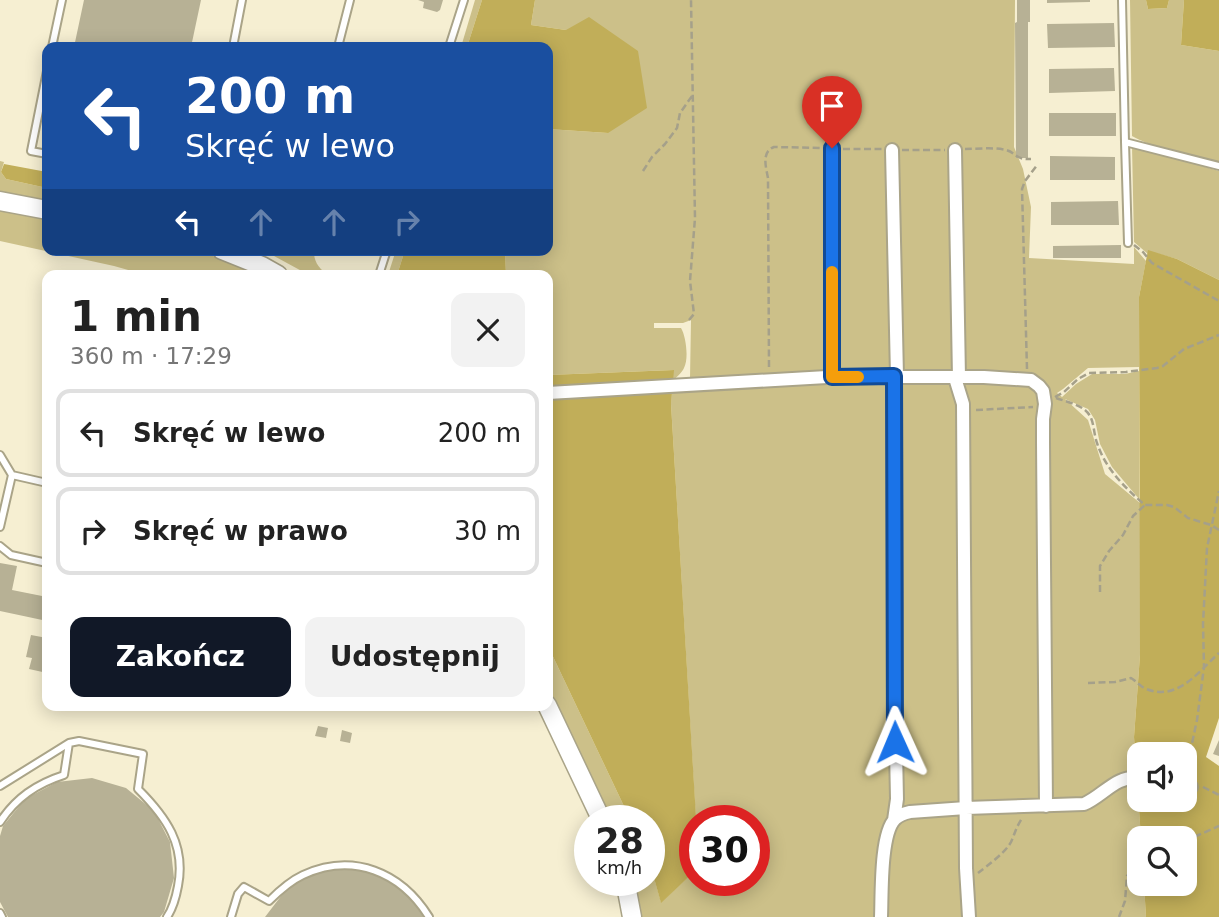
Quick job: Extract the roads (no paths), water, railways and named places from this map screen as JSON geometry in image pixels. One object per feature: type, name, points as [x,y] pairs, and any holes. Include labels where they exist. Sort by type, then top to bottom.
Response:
[{"type":"street","points":[[832,148],[832,377]]},
{"type":"street","points":[[955,149],[957,378],[963,404],[968,917]]},
{"type":"street","points":[[881,917],[883,860],[897,799],[896,376],[892,150]]},
{"type":"street","points":[[0,201],[42,209]]},
{"type":"street","points":[[237,256],[269,270]]},
{"type":"street","points":[[553,393],[832,377],[984,377],[1035,383],[1053,400],[1043,419],[1043,806]]},
{"type":"street","points":[[550,711],[594,805]]},
{"type":"street","points":[[894,820],[910,812],[1084,804],[1127,778]]},
{"type":"street","points":[[628,896],[632,917]]},
{"type":"lane","points":[[53,42],[62,0]]},
{"type":"lane","points":[[234,42],[242,0]]},
{"type":"lane","points":[[339,42],[350,0]]},
{"type":"lane","points":[[451,42],[464,0]]},
{"type":"lane","points":[[1122,0],[1128,243]]},
{"type":"lane","points":[[42,96],[31,151],[42,153]]},
{"type":"lane","points":[[1125,142],[1219,166]]},
{"type":"lane","points":[[0,455],[12,475],[0,527]]},
{"type":"lane","points":[[12,475],[42,482]]},
{"type":"lane","points":[[0,546],[11,555],[42,562]]},
{"type":"lane","points":[[0,786],[69,743],[79,741],[144,754],[138,789],[156,807],[167,824],[180,860],[176,896],[167,917]]},
{"type":"lane","points":[[0,822],[9,808],[22,796],[38,785],[64,775],[69,743]]},
{"type":"lane","points":[[231,917],[237,894],[244,887],[269,901],[301,875],[338,865],[374,870],[390,877],[418,900],[429,917]]}]
